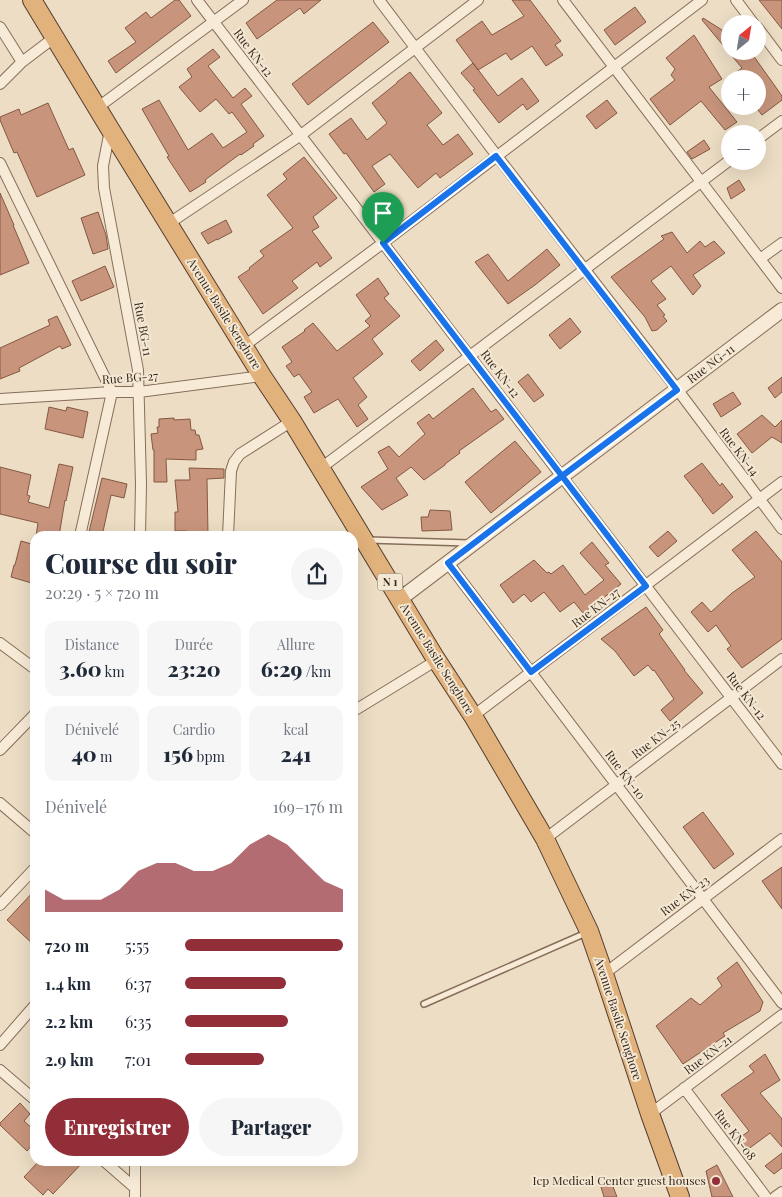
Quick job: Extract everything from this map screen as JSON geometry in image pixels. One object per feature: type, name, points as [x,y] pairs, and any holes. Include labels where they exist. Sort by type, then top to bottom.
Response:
[{"type":"highway","name":"Avenue Basile Senghore","points":[[32,0],[168,224],[292,421],[356,531]]},
{"type":"highway","name":"Avenue Basile Senghore","points":[[359,537],[473,716],[545,839],[588,931],[680,1197]]},
{"type":"street","name":"Rue KN-12","points":[[197,0],[782,764]]},
{"type":"street","points":[[97,108],[243,0]]},
{"type":"street","name":"Rue KN-14","points":[[379,0],[782,529]]},
{"type":"street","points":[[168,224],[300,135],[478,0]]},
{"type":"street","points":[[563,0],[782,288]]},
{"type":"street","points":[[244,346],[383,243],[702,0]]},
{"type":"street","points":[[736,0],[747,15]]},
{"type":"street","points":[[0,27],[22,62]]},
{"type":"street","points":[[0,84],[22,62],[55,37]]},
{"type":"street","points":[[766,39],[782,60]]},
{"type":"street","points":[[766,133],[782,121]]},
{"type":"street","name":"Rue BG-11","points":[[110,129],[103,166],[104,188],[138,370],[141,484],[140,531]]},
{"type":"street","points":[[0,163],[112,392],[81,531]]},
{"type":"street","points":[[320,468],[721,167]]},
{"type":"street","points":[[760,259],[782,243]]},
{"type":"street","name":"Rue NG-11","points":[[400,599],[782,310]]},
{"type":"street","name":"Rue BG-27","points":[[0,399],[139,392],[262,376]]},
{"type":"street","points":[[228,531],[231,471],[234,462],[240,454],[292,421]]},
{"type":"street","name":"Rue KN-27","points":[[473,716],[782,482]]},
{"type":"street","name":"Rue KN-10","points":[[448,563],[782,1003]]},
{"type":"street","points":[[0,644],[30,665]]},
{"type":"street","name":"Rue KN-25","points":[[545,839],[782,659]]},
{"type":"street","points":[[358,708],[437,660]]},
{"type":"street","points":[[0,750],[30,719]]},
{"type":"street","points":[[0,803],[30,829]]},
{"type":"street","name":"Rue KN-23","points":[[604,974],[782,839]]},
{"type":"street","points":[[0,905],[30,873]]},
{"type":"street","points":[[0,1045],[30,1011]]},
{"type":"street","name":"Rue KN-21","points":[[650,1114],[782,1015]]},
{"type":"street","points":[[0,1070],[30,1096]]},
{"type":"street","name":"Rue KN-08","points":[[684,1088],[766,1197]]},
{"type":"street","points":[[109,1166],[135,1193]]},
{"type":"street","points":[[135,1166],[135,1193]]},
{"type":"street","points":[[775,1197],[782,1192]]},
{"type":"lane","points":[[359,537],[474,543]]},
{"type":"lane","points":[[424,1004],[588,931]]},
{"type":"building","points":[[175,0],[179,0],[191,16],[116,73],[108,61],[136,42],[125,28],[146,12],[151,18]]},
{"type":"building","points":[[277,0],[321,0],[304,14],[300,8],[257,39],[246,23]]},
{"type":"building","points":[[512,0],[530,0],[561,41],[555,45],[563,55],[546,66],[532,46],[511,60],[506,53],[478,70],[456,40],[482,21],[492,35],[524,16]]},
{"type":"building","points":[[759,0],[782,0],[782,29]]},
{"type":"building","points":[[635,7],[646,22],[615,45],[604,30]]},
{"type":"building","points":[[703,18],[721,29],[721,43],[702,20]]},
{"type":"building","points":[[373,22],[389,42],[308,105],[292,84]]},
{"type":"building","points":[[694,35],[721,77],[721,80],[709,87],[721,102],[721,115],[731,115],[737,122],[732,125],[721,125],[701,101],[670,125],[650,99],[675,80],[671,75],[675,69],[666,58]]},
{"type":"building","points":[[213,49],[220,57],[208,66],[233,98],[245,88],[252,96],[241,104],[264,136],[253,144],[254,146],[240,154],[205,180],[206,182],[190,192],[167,157],[169,156],[142,109],[159,100],[188,150],[212,133],[223,148],[247,132],[232,112],[229,114],[216,99],[200,112],[179,87],[192,77],[187,69]]},
{"type":"building","points":[[735,60],[756,60],[764,70],[739,70],[742,68]]},
{"type":"building","points":[[473,63],[498,96],[522,78],[539,101],[527,110],[523,104],[499,123],[461,73]]},
{"type":"building","points":[[410,72],[442,113],[427,125],[443,145],[458,134],[473,154],[440,178],[436,173],[418,188],[390,154],[372,166],[385,184],[374,192],[346,153],[344,154],[329,134],[351,118],[367,140],[387,123],[372,103]]},
{"type":"building","points":[[766,73],[782,96],[782,100],[766,112]]},
{"type":"building","points":[[607,100],[617,113],[596,129],[586,116]]},
{"type":"building","points":[[48,103],[69,150],[73,148],[85,175],[37,197],[17,152],[14,153],[0,117],[19,109],[21,115]]},
{"type":"building","points":[[704,140],[710,149],[692,159],[687,152]]},
{"type":"building","points":[[304,157],[337,198],[313,217],[319,227],[312,231],[332,258],[320,267],[317,262],[292,281],[298,288],[263,314],[238,277],[264,256],[260,251],[293,228],[267,195],[287,179],[283,174]]},
{"type":"building","points":[[739,180],[745,190],[731,199],[727,188]]},
{"type":"building","points":[[0,193],[29,263],[0,275]]},
{"type":"building","points":[[98,212],[106,235],[108,249],[93,254],[81,218]]},
{"type":"building","points":[[226,220],[232,232],[208,244],[201,233]]},
{"type":"building","points":[[672,232],[687,253],[700,241],[705,247],[714,241],[725,253],[693,275],[701,286],[693,295],[671,266],[651,281],[666,299],[657,305],[667,321],[657,330],[652,331],[645,317],[611,277],[664,239],[661,236]]},
{"type":"building","points":[[547,249],[560,265],[508,304],[475,262],[488,254],[508,281]]},
{"type":"building","points":[[105,266],[114,287],[81,301],[72,281]]},
{"type":"building","points":[[378,278],[389,294],[384,298],[400,316],[372,339],[383,354],[353,378],[367,397],[358,405],[368,419],[357,427],[338,399],[314,413],[304,397],[312,392],[299,374],[294,377],[286,366],[292,362],[282,347],[313,323],[337,351],[370,326],[365,321],[371,316],[356,295]]},
{"type":"building","points":[[57,316],[71,345],[62,349],[60,346],[19,368],[20,371],[0,379],[0,348],[50,325],[48,320]]},
{"type":"building","points":[[570,318],[581,332],[560,349],[549,335]]},
{"type":"building","points":[[436,340],[444,350],[420,371],[411,361]]},
{"type":"building","points":[[528,374],[544,395],[534,402],[518,382]]},
{"type":"building","points":[[782,377],[782,392],[775,398],[768,388]]},
{"type":"building","points":[[473,388],[491,412],[496,409],[504,419],[459,451],[460,453],[424,480],[411,467],[396,478],[408,495],[382,510],[361,487],[388,469],[378,452],[389,446],[399,457],[425,434],[417,423],[429,414],[433,419]]},
{"type":"building","points":[[733,392],[741,404],[721,417],[713,404]]},
{"type":"building","points":[[49,407],[66,411],[67,407],[88,412],[83,438],[45,429]]},
{"type":"building","points":[[762,415],[775,427],[782,420],[782,443],[772,437],[752,453],[737,434]]},
{"type":"building","points":[[174,418],[174,420],[190,419],[191,430],[195,430],[196,435],[199,435],[203,449],[196,450],[196,460],[166,459],[167,482],[154,482],[154,450],[151,434],[158,433],[159,419]]},
{"type":"building","points":[[515,441],[541,472],[491,513],[465,482]]},
{"type":"building","points":[[702,463],[720,486],[722,483],[733,497],[713,514],[684,476]]},
{"type":"building","points":[[59,464],[73,467],[60,531],[37,531],[38,523],[0,514],[0,467],[31,475],[27,495],[30,496],[28,502],[49,508]]},
{"type":"building","points":[[189,468],[224,469],[224,478],[207,479],[208,531],[175,531],[175,512],[178,512],[175,480],[190,480]]},
{"type":"building","points":[[102,478],[127,484],[124,498],[111,495],[103,531],[89,531]]},
{"type":"building","points":[[430,510],[450,511],[452,530],[422,531],[421,517],[428,517]]},
{"type":"building","points":[[668,531],[677,541],[658,557],[649,547]]},
{"type":"building","points":[[756,531],[782,562],[782,639],[742,668],[727,649],[731,646],[716,625],[708,632],[691,612],[702,602],[711,612],[732,593],[755,577],[732,550]]},
{"type":"building","points":[[21,541],[30,544],[30,583],[11,577]]},
{"type":"building","points":[[592,542],[609,563],[605,565],[621,584],[583,613],[574,602],[560,612],[544,592],[531,602],[524,594],[513,603],[500,585],[534,560],[547,573],[551,574],[563,565],[585,595],[604,580],[580,553]]},
{"type":"building","points":[[646,607],[663,630],[659,634],[703,693],[670,721],[661,710],[674,699],[654,670],[648,665],[634,676],[615,651],[601,639]]},
{"type":"building","points":[[703,812],[734,854],[714,869],[683,827]]},
{"type":"building","points":[[782,867],[782,909],[762,881]]},
{"type":"building","points":[[30,895],[30,941],[7,920]]},
{"type":"building","points":[[737,962],[763,1002],[760,1011],[723,1033],[725,1036],[683,1064],[656,1026],[691,998],[700,1005],[722,986],[717,978]]},
{"type":"building","points":[[765,1054],[780,1080],[760,1093],[782,1119],[782,1147],[770,1133],[747,1150],[738,1139],[749,1131],[721,1095],[754,1072],[749,1066]]},
{"type":"building","points":[[20,1103],[30,1114],[24,1121],[30,1126],[30,1147],[27,1151],[0,1125]]},
{"type":"building","points":[[782,1153],[782,1168],[774,1174],[765,1166]]},
{"type":"building","points":[[717,1165],[733,1197],[712,1197],[706,1171]]},
{"type":"building","points":[[34,1166],[79,1166],[53,1194],[48,1189],[43,1195],[24,1177]]},
{"type":"building","points":[[612,1184],[617,1197],[604,1197],[601,1187]]},
{"type":"place","name":"Icp Medical Center guest houses","points":[[716,1181]]},
{"type":"route","points":[[383,243],[496,156],[677,390],[562,476],[646,586],[531,672],[448,563],[562,476],[383,243]]}]
